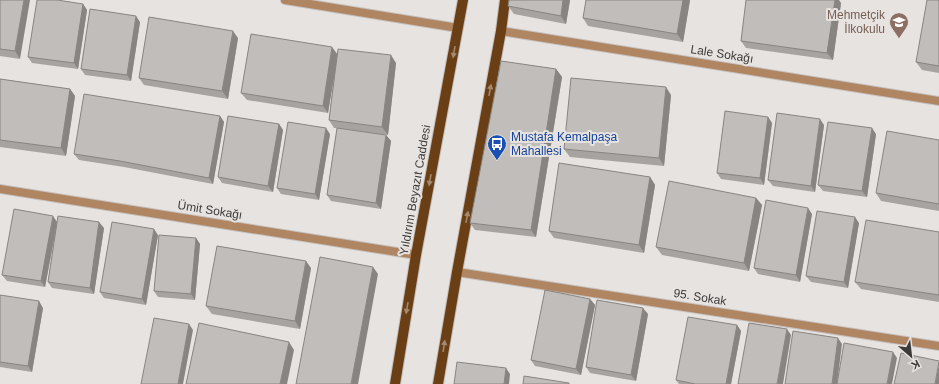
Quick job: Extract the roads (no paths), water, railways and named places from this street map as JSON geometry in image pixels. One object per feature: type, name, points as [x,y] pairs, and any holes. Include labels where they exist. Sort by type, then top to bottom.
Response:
[{"type":"main road","name":"Yıldırım Beyazıt Caddesi","points":[[394,384],[463,0]]},
{"type":"main road","points":[[438,384],[501,31],[505,0]]},
{"type":"street","points":[[285,0],[458,28]]},
{"type":"street","name":"Lale Sokağı","points":[[501,31],[939,102]]},
{"type":"street","name":"Ümit Sokağı","points":[[0,189],[416,255]]},
{"type":"street","name":"95. Sokak","points":[[457,272],[939,346]]},
{"type":"place","name":"Mehmetçik İlkokulu","points":[[899,39]]},
{"type":"place","name":"Mustafa Kemalpaşa Mahallesi","points":[[497,161]]}]
